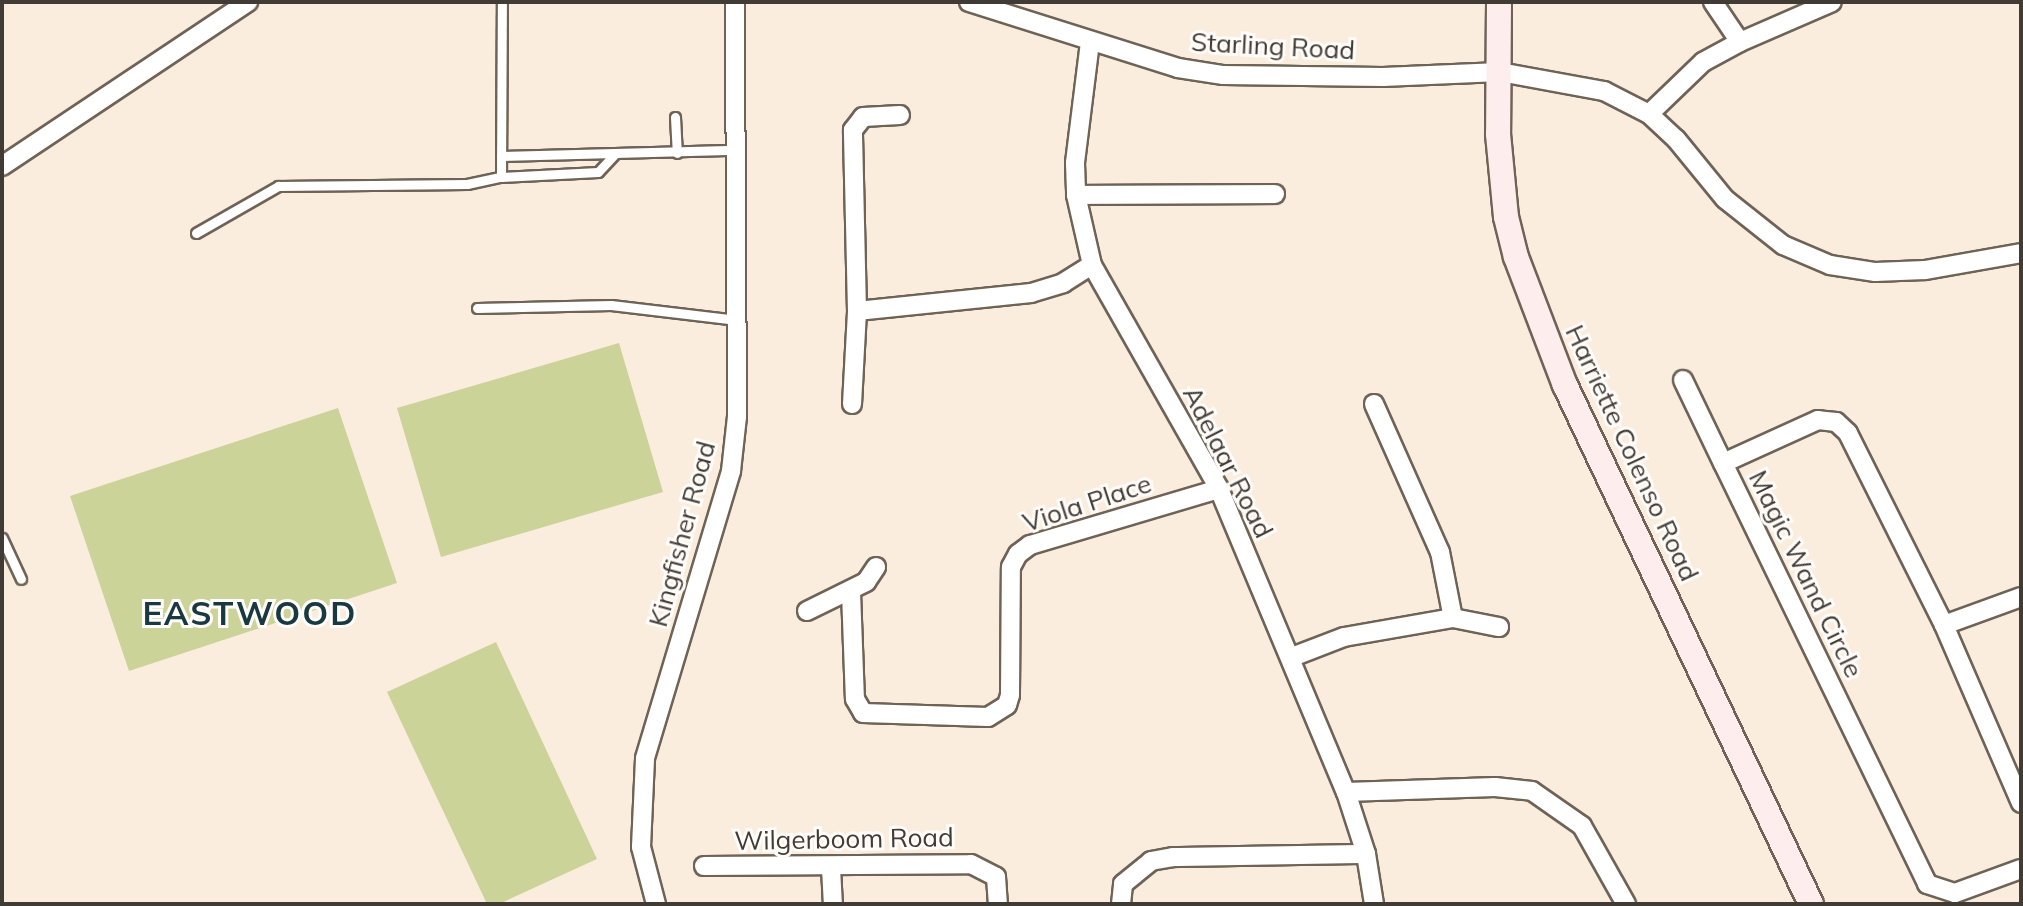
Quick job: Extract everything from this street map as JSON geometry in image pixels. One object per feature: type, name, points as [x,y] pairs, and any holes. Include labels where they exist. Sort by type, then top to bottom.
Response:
[{"type":"street","points":[[2,166],[248,2]]},
{"type":"street","name":"Kingfisher Road","points":[[656,904],[641,847],[645,758],[731,471],[737,417],[739,320],[736,2]]},
{"type":"street","name":"Starling Road","points":[[969,2],[1178,68],[1223,75],[1383,77],[1500,72],[1604,90],[1649,114],[1676,139],[1725,199],[1783,245],[1830,265],[1875,271],[1925,270],[2021,253]]},
{"type":"street","name":"Harriette Colenso Road","points":[[1499,2],[1498,134],[1506,217],[1534,310],[1811,904]]},
{"type":"street","points":[[1713,2],[1740,42]]},
{"type":"street","points":[[1649,114],[1703,62],[1740,42],[1832,2]]},
{"type":"street","name":"Adelaar Road","points":[[1090,42],[1076,195],[1092,265],[1219,489],[1292,657],[1346,792],[1366,854],[1374,904]]},
{"type":"street","points":[[852,404],[856,311],[853,130],[863,117],[900,115]]},
{"type":"street","points":[[1076,195],[1275,194]]},
{"type":"street","points":[[856,311],[1031,293],[1063,283],[1092,265]]},
{"type":"street","points":[[1683,380],[1723,463]]},
{"type":"street","points":[[1374,404],[1440,552],[1454,618]]},
{"type":"street","name":"Magic Wand Circle","points":[[2021,803],[1944,625],[1849,433],[1836,422],[1818,420],[1723,463],[1927,884],[1955,893],[2021,869]]},
{"type":"street","name":"Viola Place","points":[[851,592],[855,699],[863,713],[988,717],[1007,705],[1010,695],[1011,567],[1018,554],[1030,545],[1219,489]]},
{"type":"street","points":[[807,611],[851,592],[870,579],[876,567]]},
{"type":"street","points":[[1944,625],[2021,597]]},
{"type":"street","points":[[1292,657],[1344,637],[1454,618],[1499,627]]},
{"type":"street","points":[[1346,792],[1495,787],[1532,791],[1582,825],[1626,904]]},
{"type":"street","points":[[1121,904],[1123,884],[1150,861],[1173,857],[1366,854]]},
{"type":"street","name":"Wilgerboom Road","points":[[704,866],[831,868],[971,864],[996,877],[999,904]]},
{"type":"street","points":[[831,868],[833,904]]},
{"type":"lane","points":[[501,177],[502,2]]},
{"type":"lane","points":[[675,117],[677,153]]},
{"type":"lane","points":[[501,156],[738,150]]},
{"type":"lane","points":[[196,233],[278,186],[467,184],[501,177],[598,172],[615,154]]},
{"type":"lane","points":[[477,308],[611,305],[739,320]]},
{"type":"lane","points":[[2,538],[21,579]]},
{"type":"green space","points":[[619,343],[663,492],[441,557],[397,408]]},
{"type":"green space","points":[[338,408],[397,583],[129,671],[70,496]]},
{"type":"green space","points":[[496,642],[597,859],[499,904],[487,904],[387,692]]},
{"type":"district","name":"EASTWOOD","points":[[250,613]]}]
